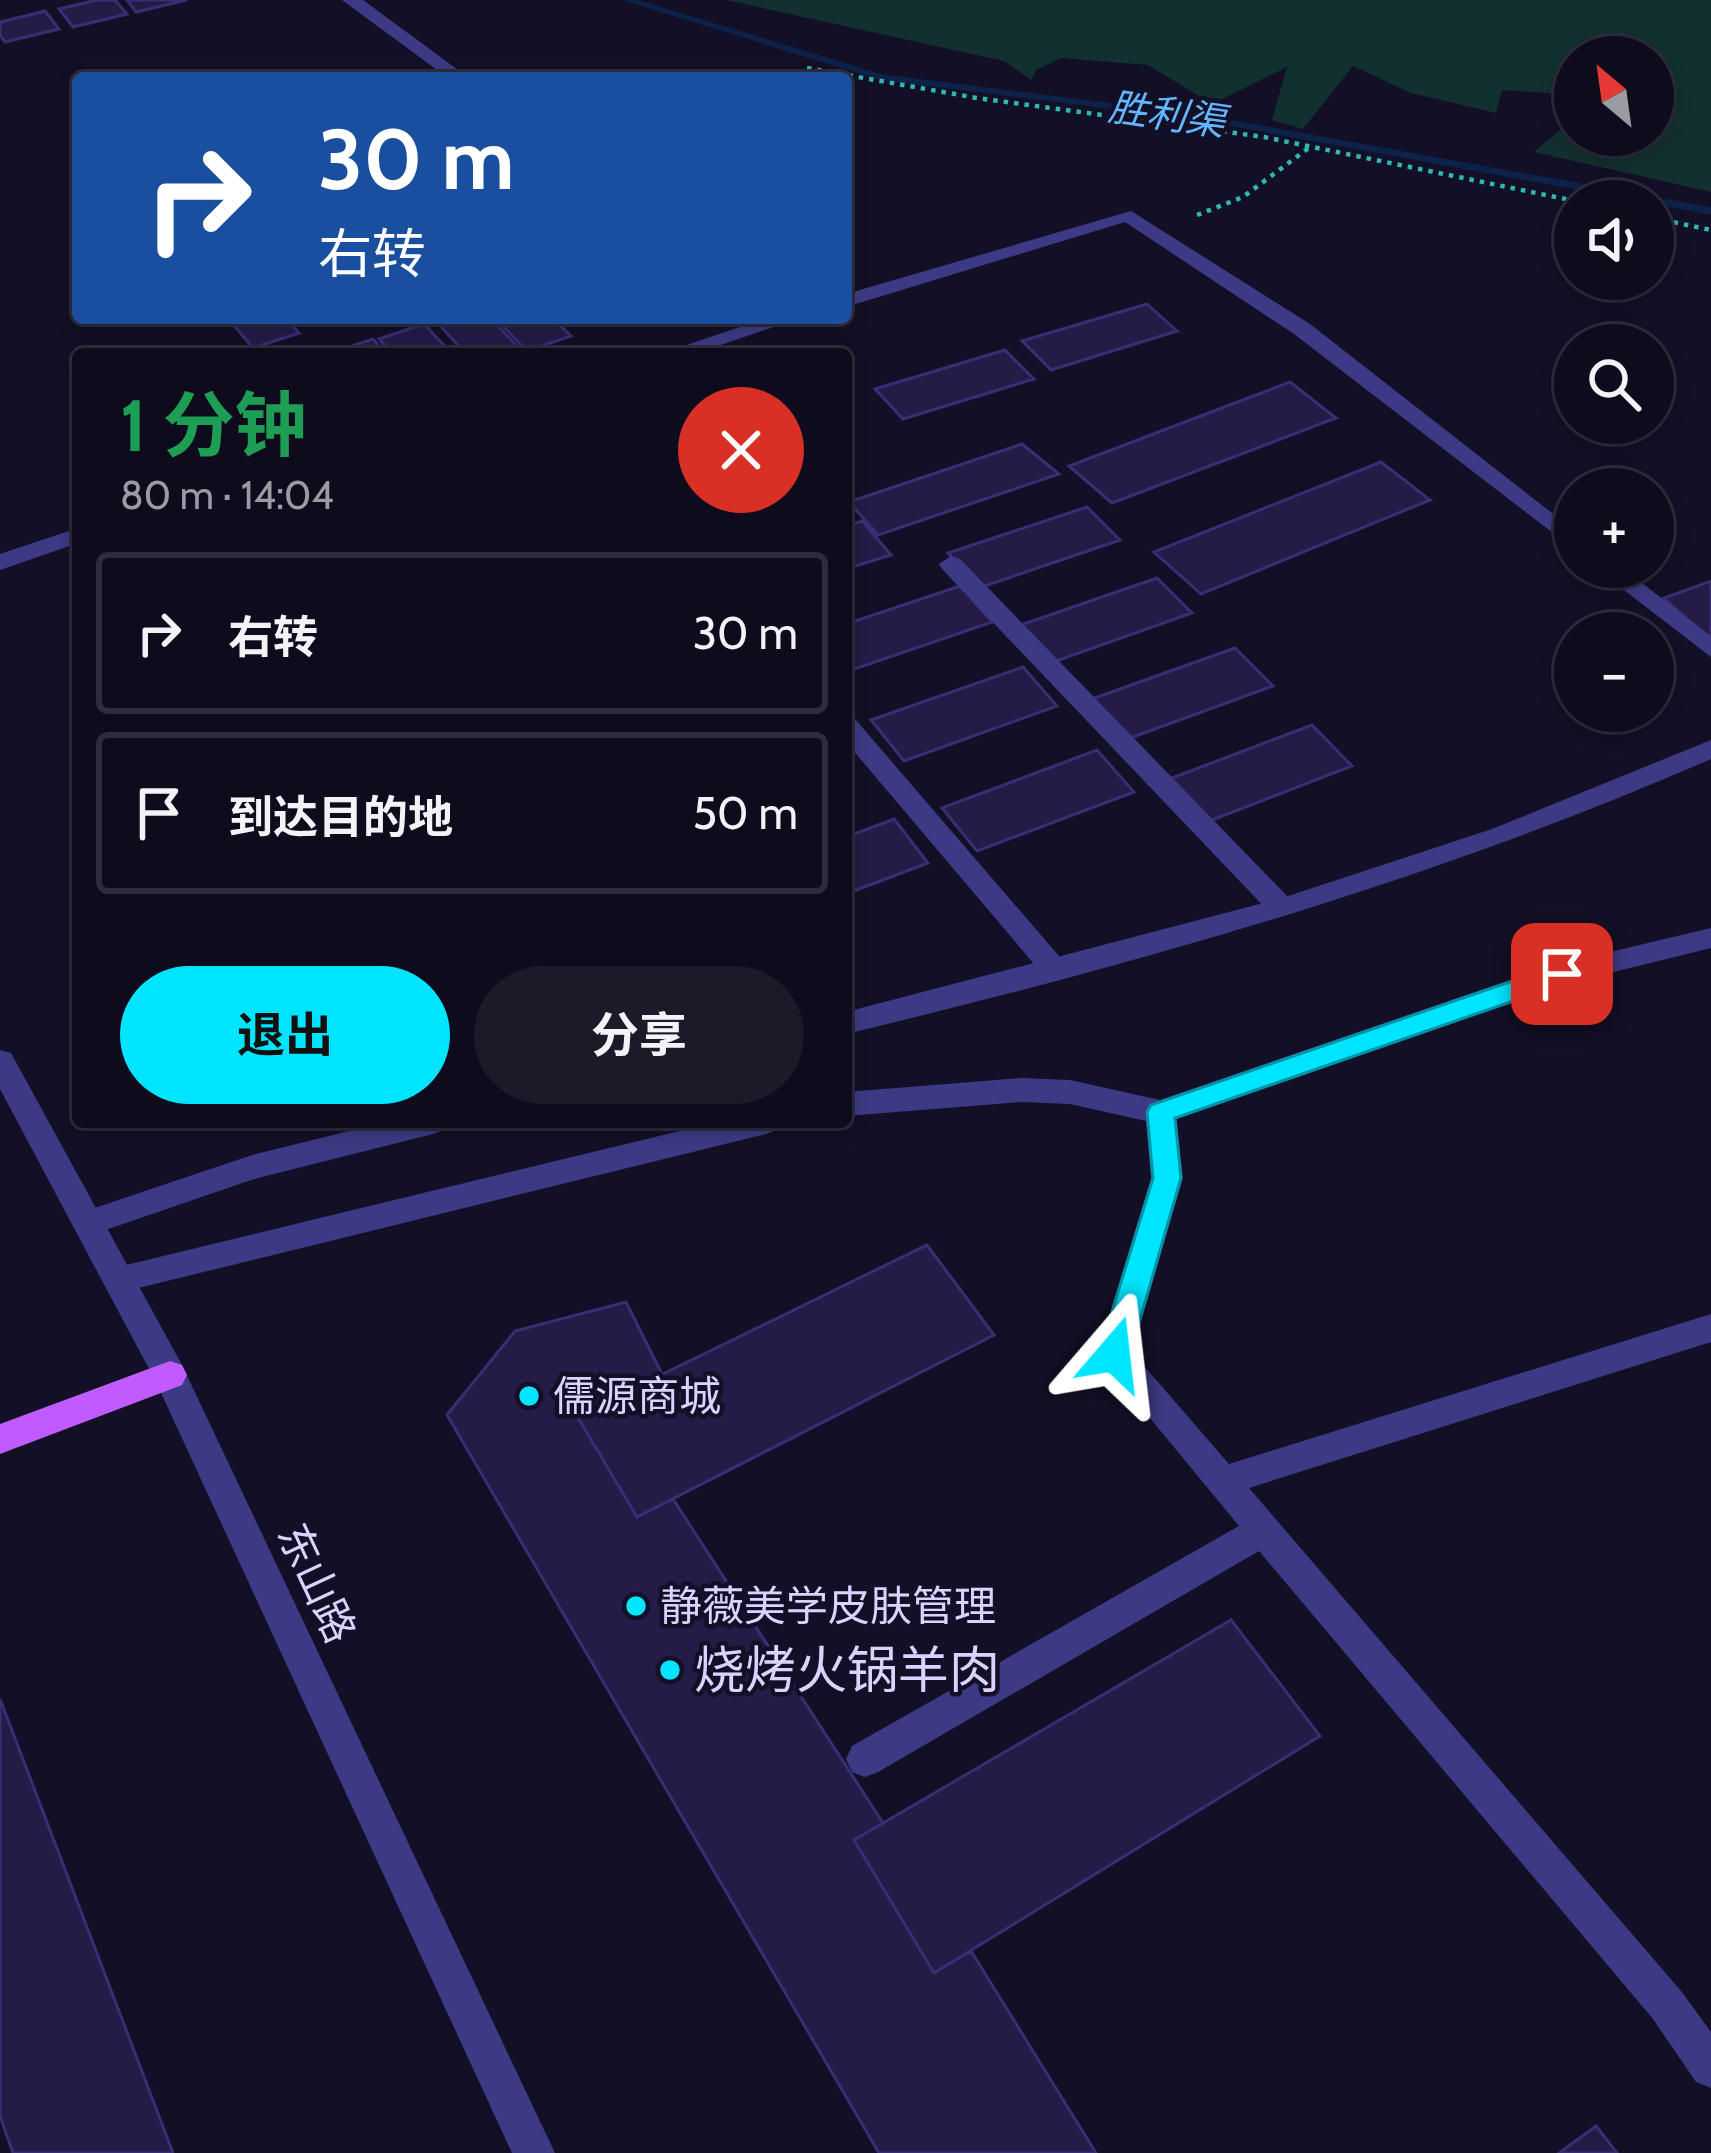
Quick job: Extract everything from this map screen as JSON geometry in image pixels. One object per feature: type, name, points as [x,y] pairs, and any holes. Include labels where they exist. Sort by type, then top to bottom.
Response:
[{"type":"main road","points":[[0,1438],[170,1376]]},
{"type":"street","points":[[351,0],[452,72]]},
{"type":"street","points":[[852,299],[1124,218],[1302,329],[1554,527]]},
{"type":"street","points":[[691,348],[769,324]]},
{"type":"street","points":[[0,562],[72,538]]},
{"type":"street","points":[[952,564],[1281,907]]},
{"type":"street","points":[[1633,588],[1711,649]]},
{"type":"street","points":[[852,732],[1054,970]]},
{"type":"street","points":[[852,1021],[1054,970],[1420,866],[1627,788],[1711,749]]},
{"type":"street","points":[[852,1104],[1022,1090],[1070,1092],[1160,1112],[1562,974],[1711,938]]},
{"type":"street","name":"东山路","points":[[0,1061],[170,1376],[534,2153]]},
{"type":"street","points":[[1160,1112],[1167,1178],[1114,1354],[1667,2005],[1711,2067]]},
{"type":"street","points":[[88,1223],[252,1167],[409,1128]]},
{"type":"street","points":[[118,1280],[741,1128]]},
{"type":"street","points":[[1222,1481],[1711,1328]]},
{"type":"street","points":[[865,1760],[1264,1530]]},
{"type":"path","points":[[807,68],[833,72]]},
{"type":"path","points":[[852,75],[1310,146],[1554,197]]},
{"type":"path","points":[[1124,218],[1201,215],[1243,197],[1310,146]]},
{"type":"path","points":[[1674,222],[1711,230]]},
{"type":"green space","points":[[726,0],[1711,0],[1711,192],[1534,152],[1554,135],[1554,156],[1674,156],[1674,36],[1554,36],[1554,93],[1502,90],[1496,113],[1411,93],[1353,66],[1303,129],[1272,120],[1287,67],[1212,104],[1148,65],[1061,58],[1036,70],[1031,80],[1004,61]]},
{"type":"building","points":[[115,0],[127,14],[73,27],[59,9]]},
{"type":"building","points":[[127,0],[187,0],[136,12]]},
{"type":"building","points":[[45,11],[59,29],[5,42],[0,35],[0,22]]},
{"type":"building","points":[[1147,304],[1177,331],[1051,370],[1022,341]]},
{"type":"building","points":[[233,324],[291,324],[299,333],[253,348]]},
{"type":"building","points":[[424,324],[446,348],[387,348],[379,339]]},
{"type":"building","points":[[439,324],[496,324],[519,348],[461,348]]},
{"type":"building","points":[[501,324],[558,324],[571,336],[536,348],[524,348]]},
{"type":"building","points":[[373,339],[381,348],[346,348]]},
{"type":"building","points":[[1005,350],[1034,379],[903,419],[875,389]]},
{"type":"building","points":[[1290,382],[1336,418],[1112,503],[1069,466]]},
{"type":"building","points":[[1022,444],[1059,474],[878,535],[852,501]]},
{"type":"building","points":[[1381,462],[1430,500],[1201,594],[1154,552]]},
{"type":"building","points":[[1087,507],[1120,540],[979,588],[948,553]]},
{"type":"building","points":[[862,521],[891,555],[852,567],[852,524]]},
{"type":"building","points":[[1157,578],[1192,613],[1048,664],[1015,627]]},
{"type":"building","points":[[1711,581],[1711,635],[1707,637],[1664,598]]},
{"type":"building","points":[[960,586],[992,622],[852,670],[852,622]]},
{"type":"building","points":[[1235,648],[1273,686],[1125,740],[1089,700]]},
{"type":"building","points":[[1023,667],[1057,706],[904,761],[871,720]]},
{"type":"building","points":[[1312,725],[1352,766],[1202,824],[1164,781]]},
{"type":"building","points":[[1097,750],[1134,792],[977,851],[942,808]]},
{"type":"building","points":[[894,819],[928,863],[852,892],[852,835]]},
{"type":"building","points":[[927,1245],[994,1335],[637,1517],[577,1416]]},
{"type":"building","points":[[626,1302],[662,1374],[577,1416],[637,1517],[673,1499],[883,1823],[854,1840],[934,1973],[971,1951],[1096,2153],[879,2153],[447,1415],[515,1331]]},
{"type":"building","points":[[1231,1620],[1320,1736],[934,1973],[854,1840]]},
{"type":"building","points":[[0,1699],[173,2153],[13,2153],[0,2116]]},
{"type":"building","points":[[1596,2126],[1617,2153],[1559,2153]]},
{"type":"waterway","name":"胜利渠","points":[[627,0],[880,77],[1199,117],[1711,211]]},
{"type":"place","name":"儒源商城","points":[[529,1396]]},
{"type":"place","name":"静薇美学皮肤管理","points":[[636,1606]]},
{"type":"place","name":"烧烤火锅羊肉","points":[[670,1670]]},
{"type":"route","points":[[1114,1354],[1167,1178],[1160,1112],[1562,974]]}]
